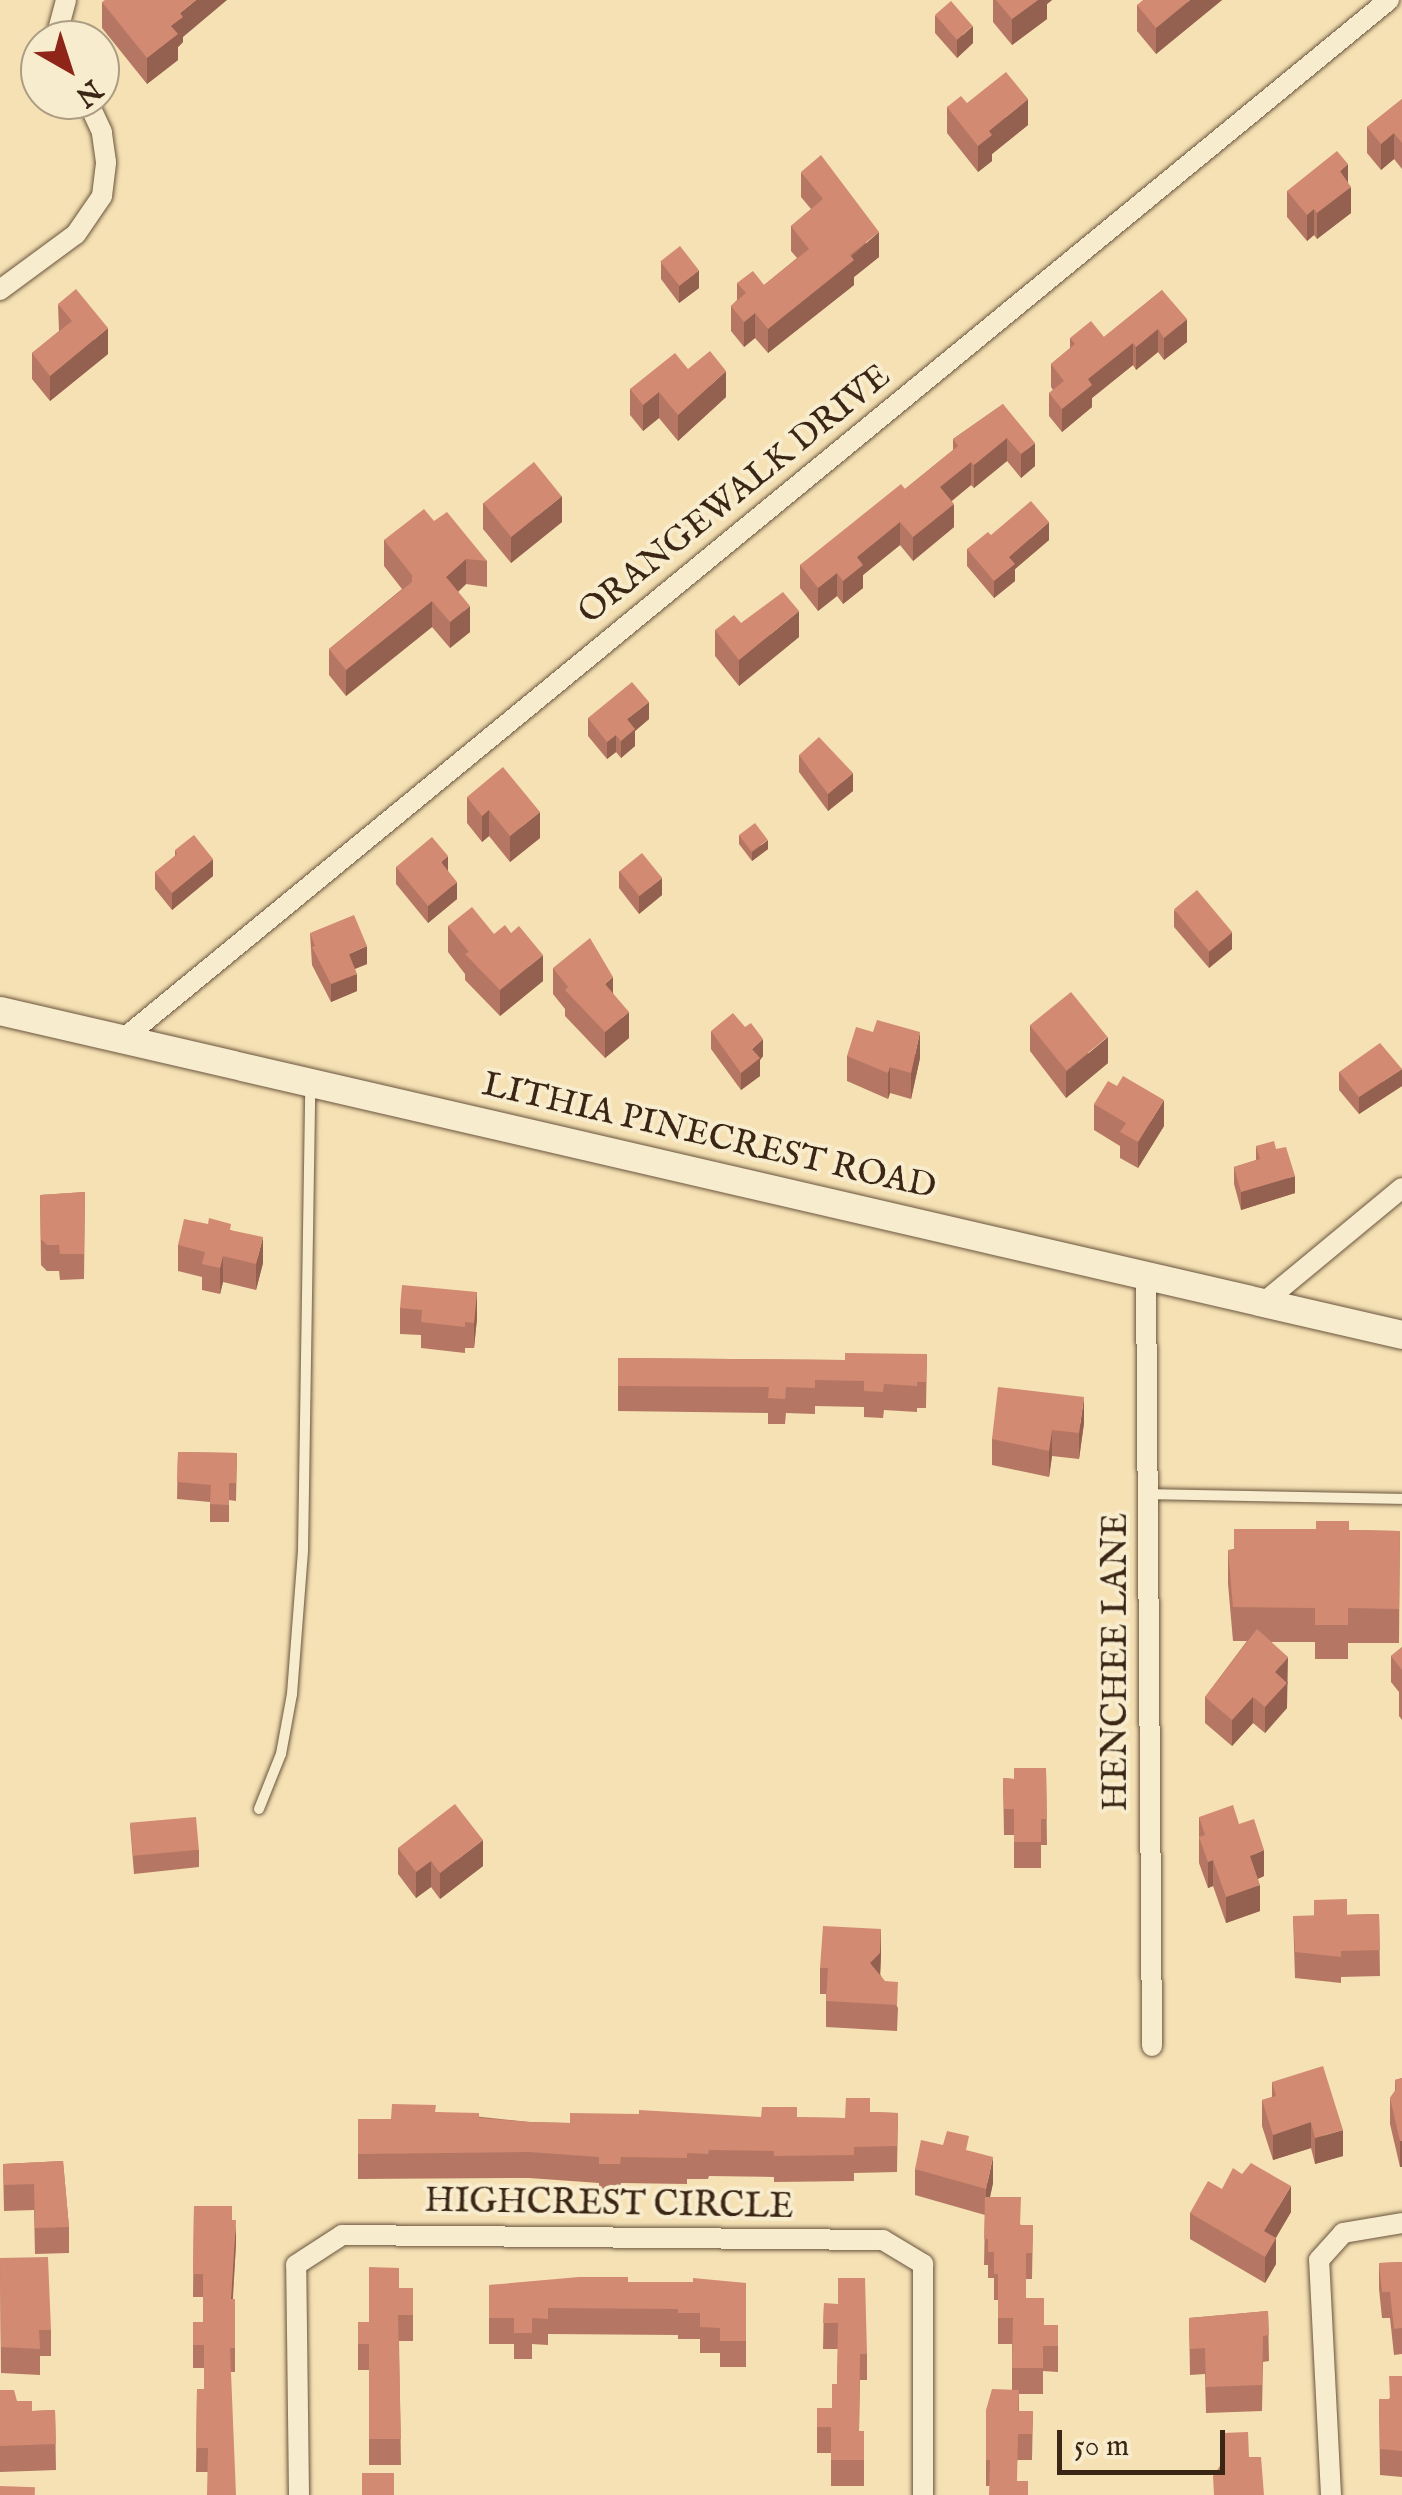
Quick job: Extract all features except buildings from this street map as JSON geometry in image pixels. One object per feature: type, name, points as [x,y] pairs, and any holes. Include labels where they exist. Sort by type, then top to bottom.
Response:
[{"type":"main road","name":"LITHIA PINECREST ROAD","points":[[0,1011],[1402,1336]]},
{"type":"street","name":"ORANGEWALK DRIVE","points":[[123,1039],[1389,0]]},
{"type":"street","points":[[0,290],[76,234],[102,196],[106,162],[96,120]]},
{"type":"street","points":[[1263,1303],[1402,1188]]},
{"type":"street","name":"HENCHEE LANE","points":[[1146,1278],[1152,2046]]},
{"type":"street","points":[[1331,2495],[1318,2260],[1343,2233],[1402,2222]]},
{"type":"street","name":"HIGHCREST CIRCLE","points":[[298,2495],[296,2266],[342,2235],[361,2235],[883,2240],[923,2264],[924,2495]]},
{"type":"lane","points":[[259,1809],[281,1754],[292,1694],[303,1550],[310,1083]]},
{"type":"lane","points":[[1148,1494],[1402,1499]]}]
